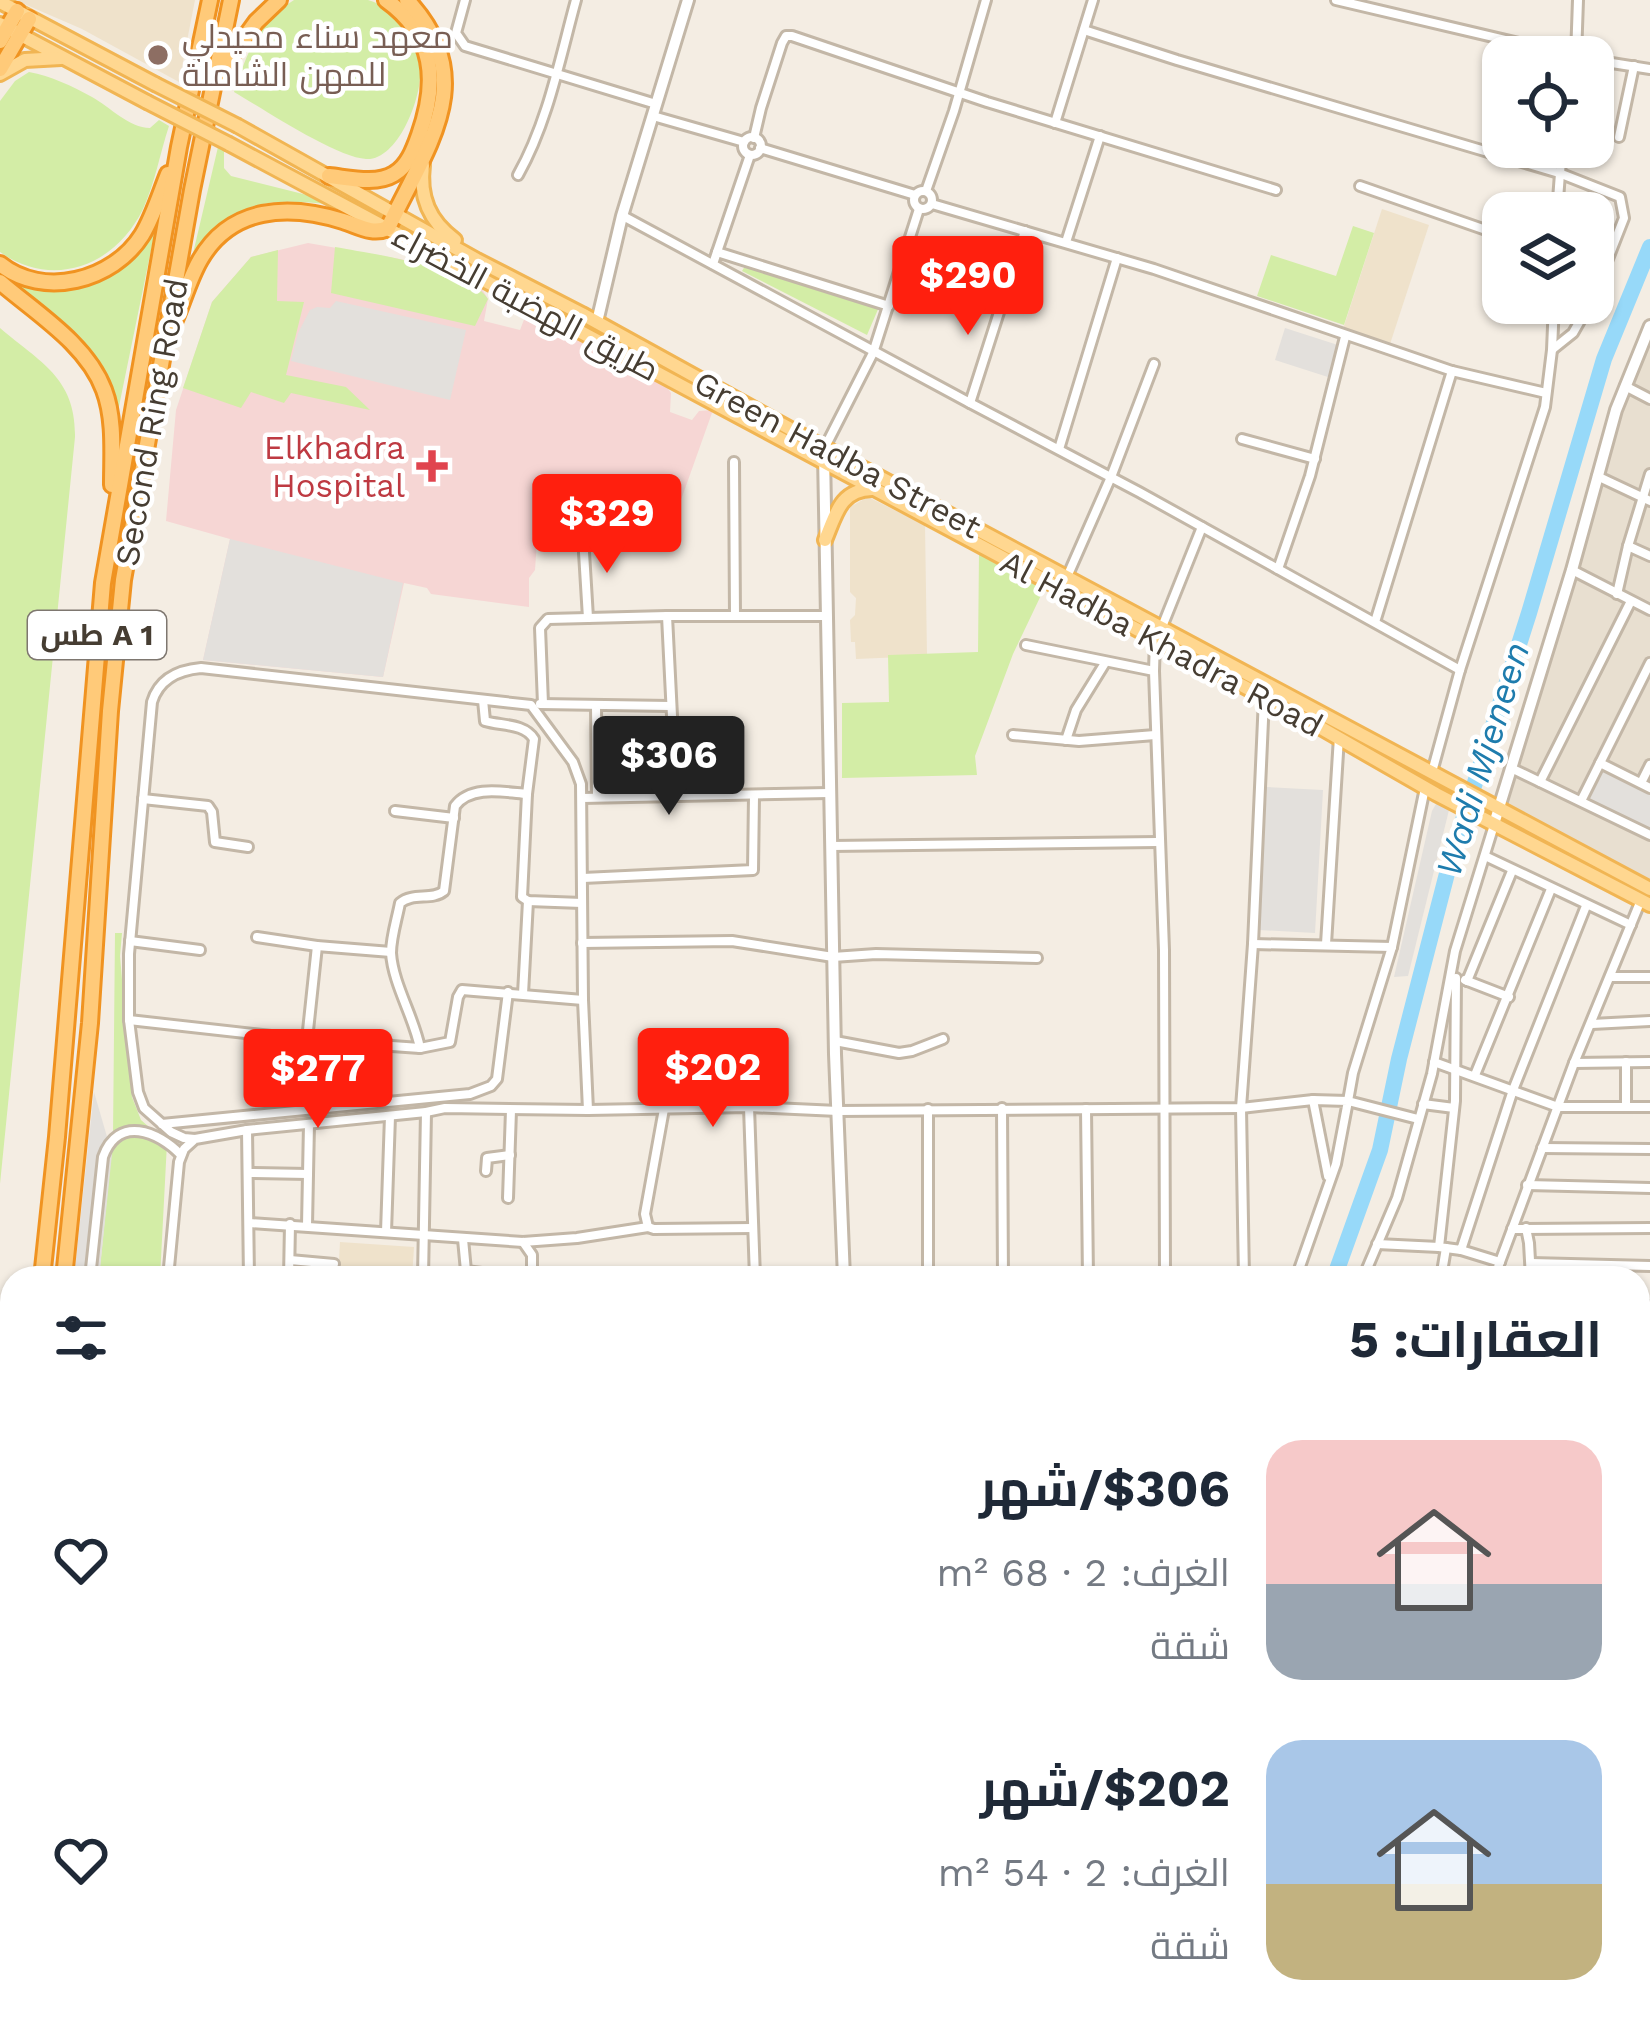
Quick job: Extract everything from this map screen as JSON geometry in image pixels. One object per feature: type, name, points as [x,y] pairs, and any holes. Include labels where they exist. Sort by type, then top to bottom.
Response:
[{"type":"highway","name":"Second Ring Road","points":[[43,1266],[94,657],[113,518],[178,147],[210,0]]},
{"type":"highway","name":"Second Ring Road","points":[[65,1266],[91,1023],[123,580],[231,0]]},
{"type":"highway","points":[[214,80],[256,22],[279,0]]},
{"type":"highway","points":[[329,176],[368,180],[398,172],[426,116],[429,59],[413,26],[386,0]]},
{"type":"highway","points":[[163,349],[199,262],[212,243],[250,216],[296,210],[375,232],[388,228],[425,154],[446,77],[430,28],[407,0]]},
{"type":"highway","points":[[0,71],[7,32],[23,15]]},
{"type":"highway","points":[[0,264],[25,278],[49,283],[111,266],[142,235],[178,147]]},
{"type":"highway","points":[[0,282],[70,341],[104,388],[111,416],[113,518]]},
{"type":"main road","name":"Green Hadba Street","points":[[0,2],[597,322],[824,455],[1067,577],[1159,633],[1435,776],[1495,816]]},
{"type":"main road","name":"طريق الهضبة الخضراء","points":[[7,32],[824,455]]},
{"type":"main road","points":[[0,71],[25,60],[62,58]]},
{"type":"main road","points":[[425,154],[423,194],[434,219],[495,269]]},
{"type":"main road","name":"Al Hadba Khadra Road","points":[[824,455],[876,489],[1159,633],[1264,697],[1318,718],[1339,737],[1430,791],[1495,816]]},
{"type":"main road","points":[[825,540],[843,500],[862,489],[876,489]]},
{"type":"main road","points":[[1495,816],[1647,898]]},
{"type":"street","points":[[465,0],[456,33],[465,46],[556,73],[655,110],[749,140],[759,142],[757,153],[750,154],[744,151],[749,140],[783,39],[788,36],[1276,190]]},
{"type":"street","points":[[518,175],[529,155],[576,0]]},
{"type":"street","points":[[597,322],[622,216],[688,0]]},
{"type":"street","points":[[926,191],[986,0]]},
{"type":"street","points":[[1055,123],[1093,0]]},
{"type":"street","points":[[1336,0],[1488,36]]},
{"type":"street","points":[[1577,36],[1578,0]]},
{"type":"street","points":[[1084,30],[1559,173],[1607,192]]},
{"type":"street","points":[[1614,63],[1650,69]]},
{"type":"street","points":[[1619,137],[1634,66]]},
{"type":"street","points":[[1066,242],[1100,136]]},
{"type":"street","points":[[760,148],[915,195]]},
{"type":"street","points":[[713,264],[750,154]]},
{"type":"street","points":[[1558,192],[1560,168]]},
{"type":"street","points":[[1360,186],[1482,229]]},
{"type":"street","points":[[915,195],[926,191],[932,204]]},
{"type":"street","points":[[915,195],[919,208],[932,204]]},
{"type":"street","points":[[1614,195],[1620,197],[1624,218],[1614,244]]},
{"type":"street","points":[[932,204],[1117,258],[1452,371],[1546,393]]},
{"type":"street","points":[[844,1266],[824,455],[873,353],[919,208]]},
{"type":"street","points":[[622,216],[1460,670]]},
{"type":"street","points":[[970,403],[1024,232]]},
{"type":"street","points":[[717,252],[889,306]]},
{"type":"street","points":[[1059,449],[1117,258]]},
{"type":"street","points":[[1435,776],[1460,670],[1545,406],[1553,324]]},
{"type":"street","points":[[1552,350],[1578,324]]},
{"type":"street","points":[[1442,1266],[1462,923],[1513,769],[1624,386],[1647,343],[1650,326]]},
{"type":"street","points":[[1278,569],[1315,459],[1345,337]]},
{"type":"street","points":[[1067,577],[1154,364]]},
{"type":"street","points":[[1375,622],[1452,371]]},
{"type":"street","points":[[1624,386],[1650,399]]},
{"type":"street","points":[[1242,439],[1315,459]]},
{"type":"street","points":[[734,462],[735,616]]},
{"type":"street","points":[[1618,594],[1650,474]]},
{"type":"street","points":[[1596,476],[1646,500]]},
{"type":"street","points":[[1165,1266],[1164,950],[1154,671],[1159,633],[1202,527]]},
{"type":"street","points":[[584,536],[588,618]]},
{"type":"street","points":[[1628,546],[1650,556]]},
{"type":"street","points":[[1572,570],[1650,610]]},
{"type":"street","points":[[1540,782],[1631,601]]},
{"type":"street","points":[[667,616],[676,796]]},
{"type":"street","points":[[542,704],[541,623],[551,619],[825,616]]},
{"type":"street","points":[[1026,645],[1154,671]]},
{"type":"street","points":[[1066,740],[1076,710],[1105,663]]},
{"type":"street","points":[[1581,801],[1650,663]]},
{"type":"street","points":[[670,706],[531,705],[201,668],[178,671],[154,696],[130,941],[129,1020],[139,1097],[148,1114],[177,1135],[195,1138],[445,1108],[1241,1108],[1313,1100],[1348,1101],[1418,1119]]},
{"type":"street","points":[[1244,1266],[1241,1108],[1264,697]]},
{"type":"street","points":[[484,700],[485,722],[523,729],[533,736],[520,894],[529,901],[582,903]]},
{"type":"street","points":[[531,705],[579,773],[588,1110]]},
{"type":"street","points":[[596,706],[597,796]]},
{"type":"street","points":[[1013,735],[1066,740],[1155,735]]},
{"type":"street","points":[[1326,944],[1339,737]]},
{"type":"street","points":[[1600,763],[1645,785],[1650,765]]},
{"type":"street","points":[[1513,769],[1650,835]]},
{"type":"street","points":[[1300,1266],[1336,1164],[1353,1073],[1392,947],[1430,791]]},
{"type":"street","points":[[582,798],[829,793]]},
{"type":"street","points":[[420,1048],[391,952],[403,900],[444,891],[455,806],[467,795],[527,794]]},
{"type":"street","points":[[583,878],[753,870],[754,796]]},
{"type":"street","points":[[143,799],[208,806],[215,842],[248,847]]},
{"type":"street","points":[[395,811],[454,818]]},
{"type":"street","points":[[830,846],[1159,842]]},
{"type":"street","points":[[1485,856],[1631,925]]},
{"type":"street","points":[[1368,1266],[1397,1198],[1458,978],[1513,871]]},
{"type":"street","points":[[1474,1075],[1551,890]]},
{"type":"street","points":[[1498,1266],[1574,1063],[1631,925],[1647,898]]},
{"type":"street","points":[[523,994],[529,901]]},
{"type":"street","points":[[1461,1250],[1514,1090],[1586,906]]},
{"type":"street","points":[[256,937],[391,952]]},
{"type":"street","points":[[130,941],[200,950]]},
{"type":"street","points":[[582,943],[732,941],[833,957],[1037,958]]},
{"type":"street","points":[[1253,944],[1392,947]]},
{"type":"street","points":[[307,1040],[317,946]]},
{"type":"street","points":[[1610,976],[1650,977]]},
{"type":"street","points":[[1458,978],[1509,997]]},
{"type":"street","points":[[129,1020],[420,1048],[451,1042],[462,990],[583,1000]]},
{"type":"street","points":[[162,1124],[470,1094],[491,1087],[497,1079],[508,992]]},
{"type":"street","points":[[1592,1024],[1650,1021]]},
{"type":"street","points":[[835,1041],[898,1053],[943,1039]]},
{"type":"street","points":[[1434,1062],[1558,1107],[1650,1107]]},
{"type":"street","points":[[1626,1062],[1626,1107]]},
{"type":"street","points":[[1574,1063],[1650,1062]]},
{"type":"street","points":[[1313,1100],[1328,1184]]},
{"type":"street","points":[[1423,1104],[1454,1108]]},
{"type":"street","points":[[749,1107],[755,1266]]},
{"type":"street","points":[[928,1108],[928,1266]]},
{"type":"street","points":[[1002,1108],[1003,1266]]},
{"type":"street","points":[[648,1227],[645,1214],[664,1109]]},
{"type":"street","points":[[1086,1109],[1088,1266]]},
{"type":"street","points":[[508,1198],[511,1110]]},
{"type":"street","points":[[423,1266],[426,1112]]},
{"type":"street","points":[[386,1232],[390,1115]]},
{"type":"street","points":[[307,1226],[309,1124]]},
{"type":"street","points":[[247,1130],[249,1266]]},
{"type":"street","points":[[91,1266],[98,1165],[111,1140],[131,1131],[162,1138],[181,1155]]},
{"type":"street","points":[[170,1266],[181,1155],[195,1138]]},
{"type":"street","points":[[1542,1148],[1650,1149]]},
{"type":"street","points":[[486,1171],[488,1158],[510,1156]]},
{"type":"street","points":[[249,1173],[308,1174]]},
{"type":"street","points":[[1527,1185],[1650,1188]]},
{"type":"street","points":[[249,1223],[524,1242],[648,1227],[753,1228]]},
{"type":"street","points":[[290,1224],[290,1266]]},
{"type":"street","points":[[1526,1228],[1531,1263],[1650,1266]]},
{"type":"street","points":[[1512,1229],[1650,1228]]},
{"type":"street","points":[[463,1239],[466,1266]]},
{"type":"street","points":[[524,1242],[532,1266]]},
{"type":"street","points":[[1377,1244],[1461,1250],[1500,1262]]},
{"type":"street","points":[[290,1260],[334,1264]]},
{"type":"shaded area","name":"معهد سناء محيدلي للمهن الشاملة","points":[[15,0],[195,0],[179,82],[82,29]]},
{"type":"shaded area","points":[[1382,209],[1429,225],[1390,344],[1343,329]]},
{"type":"shaded area","name":"Elkhadra Hospital","points":[[308,243],[400,259],[480,286],[488,299],[484,321],[520,330],[531,314],[666,386],[671,393],[670,412],[692,420],[699,411],[713,410],[666,542],[539,512],[529,607],[431,594],[427,588],[404,583],[383,677],[203,660],[230,539],[166,521],[176,410],[212,302],[251,257]]},
{"type":"shaded area","points":[[336,301],[466,330],[450,400],[291,361],[310,310],[330,308]]},
{"type":"shaded area","points":[[1285,328],[1341,346],[1331,378],[1275,360]]},
{"type":"shaded area","points":[[1650,334],[1650,881],[1504,803],[1616,421]]},
{"type":"shaded area","points":[[868,497],[925,525],[927,656],[856,659],[850,620],[856,598],[850,592],[850,507]]},
{"type":"shaded area","points":[[230,539],[403,583],[383,677],[203,660]]},
{"type":"shaded area","points":[[1603,766],[1650,791],[1650,832],[1586,798]]},
{"type":"shaded area","points":[[1267,787],[1323,790],[1315,933],[1259,930]]},
{"type":"shaded area","points":[[1443,802],[1450,806],[1408,976],[1394,977],[1432,811]]},
{"type":"shaded area","points":[[649,1030],[719,1030],[719,1089],[648,1088]]},
{"type":"shaded area","points":[[94,1092],[112,1154],[100,1266],[75,1266]]},
{"type":"shaded area","points":[[340,1242],[414,1247],[413,1266],[339,1266]]},
{"type":"green space","points":[[294,0],[368,0],[397,18],[410,38],[420,71],[417,96],[398,139],[378,157],[353,157],[337,150],[234,92],[262,29]]},
{"type":"green space","points":[[29,72],[77,89],[135,125],[150,128],[159,120],[169,126],[143,209],[117,245],[82,266],[41,269],[0,252],[0,101]]},
{"type":"green space","points":[[218,147],[224,151],[224,168],[231,176],[326,204],[282,202],[248,208],[219,227],[191,262]]},
{"type":"green space","points":[[157,221],[117,416],[96,356],[0,271],[63,286],[135,250]]},
{"type":"green space","points":[[1353,226],[1374,233],[1344,325],[1257,296],[1271,255],[1336,276]]},
{"type":"green space","points":[[335,247],[441,270],[478,288],[488,299],[475,326],[331,293]]},
{"type":"green space","points":[[278,250],[277,301],[304,302],[286,375],[346,387],[370,410],[291,393],[284,403],[251,392],[241,408],[183,388],[212,302],[251,257]]},
{"type":"green space","points":[[745,266],[879,307],[867,335],[742,271]]},
{"type":"green space","points":[[0,328],[63,386],[74,417],[75,437],[0,1184]]},
{"type":"green space","points":[[979,552],[1044,589],[1013,654],[975,756],[977,775],[842,778],[842,703],[889,702],[888,655],[978,652]]},
{"type":"green space","points":[[115,933],[122,933],[132,1097],[141,1120],[167,1143],[161,1266],[100,1266],[113,1136]]},
{"type":"waterway","name":"Wadi Mjeneen","points":[[1338,1266],[1380,1150],[1451,858],[1604,359],[1650,247]]},
{"type":"place","name":"معهد سناء محيدلي للمهن الشاملة","points":[[158,55]]},
{"type":"place","name":"Elkhadra Hospital","points":[[432,466]]}]
